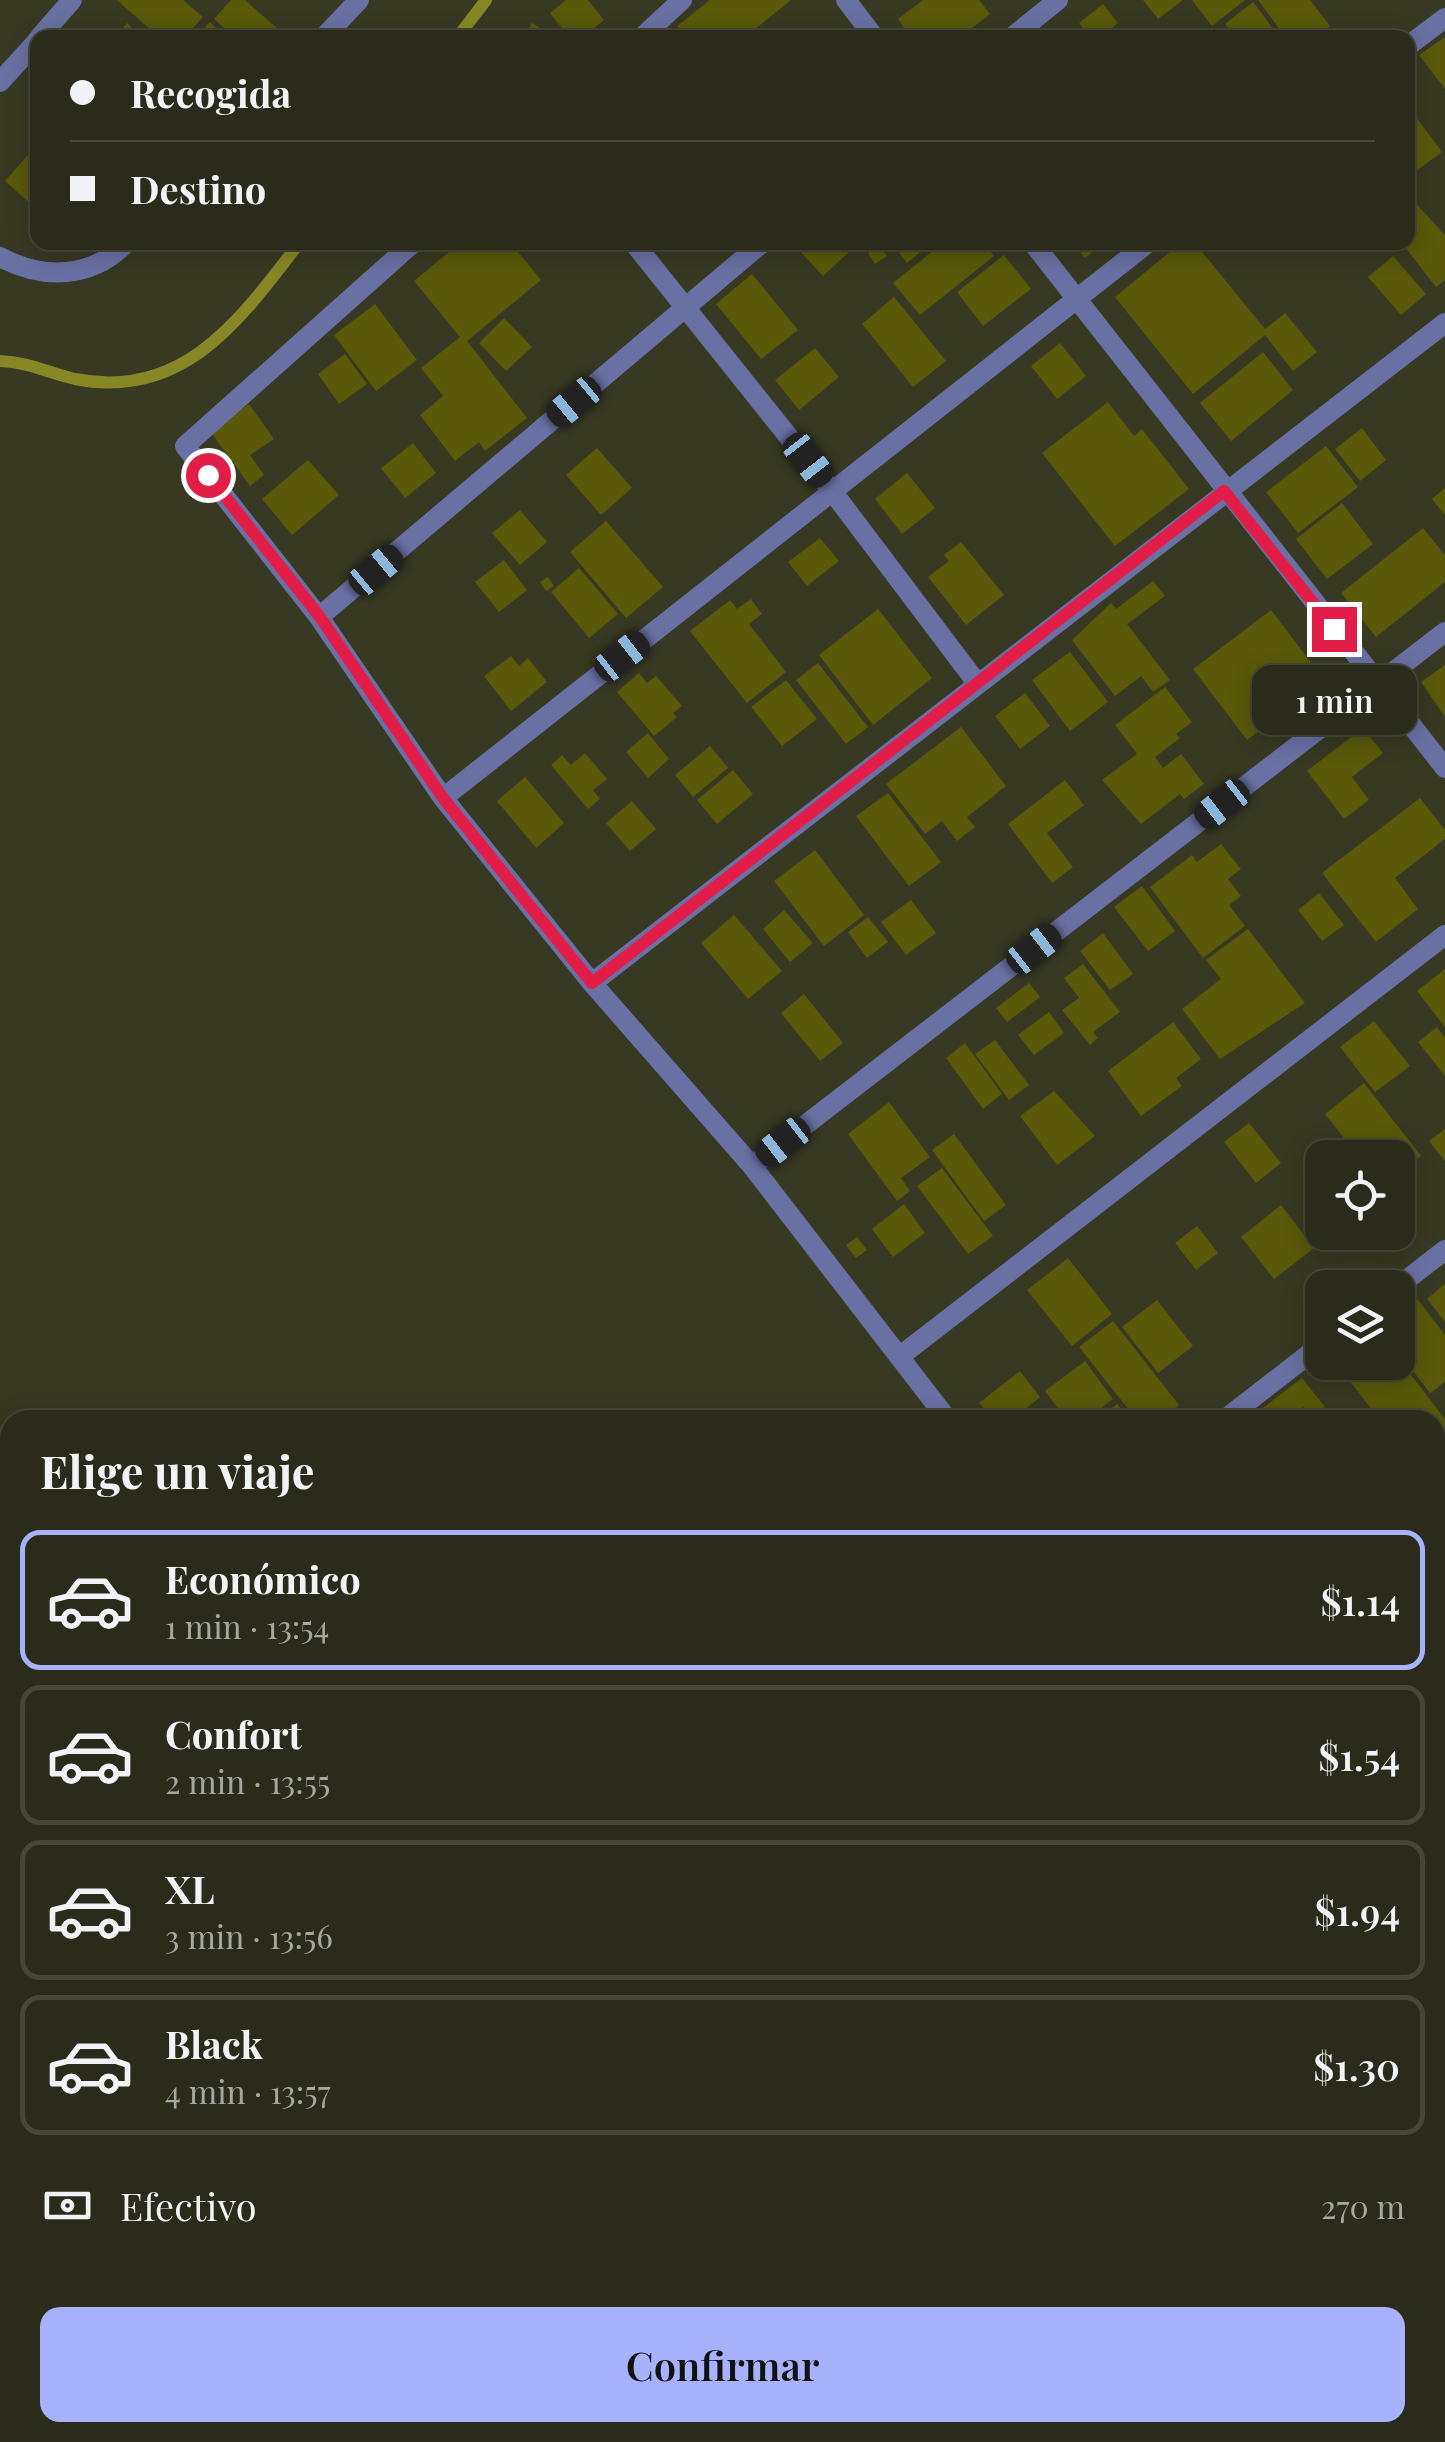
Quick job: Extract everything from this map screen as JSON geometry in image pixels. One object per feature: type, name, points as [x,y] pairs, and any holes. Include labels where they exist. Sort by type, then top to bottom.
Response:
[{"type":"street","points":[[46,30],[72,0]]},
{"type":"street","points":[[331,30],[359,0]]},
{"type":"street","points":[[650,30],[682,0]]},
{"type":"street","points":[[846,0],[869,30]]},
{"type":"street","points":[[1021,30],[1058,0]]},
{"type":"street","points":[[1415,41],[1445,18]]},
{"type":"street","points":[[0,82],[30,48]]},
{"type":"street","points":[[0,257],[28,272],[68,272],[110,260],[119,250]]},
{"type":"street","points":[[405,250],[185,446],[320,617],[443,798],[592,983],[752,1166],[940,1410]]},
{"type":"street","points":[[639,250],[832,490],[977,683]]},
{"type":"street","points":[[320,617],[755,250]]},
{"type":"street","points":[[1038,250],[1445,768]]},
{"type":"street","points":[[443,798],[1138,250]]},
{"type":"street","points":[[592,983],[1445,322]]},
{"type":"street","points":[[752,1166],[1445,632]]},
{"type":"street","points":[[900,1358],[1445,935]]},
{"type":"street","points":[[1415,1273],[1445,1250]]},
{"type":"street","points":[[1237,1410],[1305,1357]]},
{"type":"building","points":[[117,0],[183,0],[203,17],[191,30],[151,30]]},
{"type":"building","points":[[231,0],[245,0],[278,29],[227,30],[214,19]]},
{"type":"building","points":[[566,0],[588,0],[604,20],[592,30],[564,30],[550,13]]},
{"type":"building","points":[[710,0],[791,0],[754,30],[680,30],[677,26]]},
{"type":"building","points":[[923,0],[979,0],[990,14],[969,30],[906,30],[898,19]]},
{"type":"building","points":[[1143,0],[1183,0],[1158,19]]},
{"type":"building","points":[[1192,0],[1245,0],[1212,26]]},
{"type":"building","points":[[1258,0],[1310,0],[1330,26],[1325,30],[1280,30]]},
{"type":"building","points":[[1253,2],[1274,30],[1229,30],[1225,24]]},
{"type":"building","points":[[1103,4],[1118,23],[1109,30],[1084,30],[1079,23]]},
{"type":"building","points":[[210,22],[218,30],[202,30]]},
{"type":"building","points":[[1445,37],[1445,89],[1419,55]]},
{"type":"building","points":[[1415,116],[1442,152],[1415,170]]},
{"type":"building","points":[[29,154],[30,155],[30,203],[5,181]]},
{"type":"building","points":[[1415,203],[1445,235],[1445,280],[1436,287],[1407,250],[1415,250]]},
{"type":"building","points":[[451,250],[517,250],[541,280],[467,341],[527,418],[485,451],[479,442],[455,461],[420,415],[443,396],[421,368],[460,337],[414,281]]},
{"type":"building","points":[[799,250],[847,250],[849,252],[823,276]]},
{"type":"building","points":[[883,250],[887,256],[875,264],[868,253]]},
{"type":"building","points":[[897,250],[923,250],[907,263]]},
{"type":"building","points":[[934,250],[989,250],[994,256],[920,315],[893,283]]},
{"type":"building","points":[[1078,250],[1094,250],[1085,258]]},
{"type":"building","points":[[1172,250],[1201,250],[1265,329],[1285,313],[1317,352],[1293,371],[1265,335],[1193,394],[1115,297]]},
{"type":"building","points":[[1004,255],[1031,289],[983,326],[957,292]]},
{"type":"building","points":[[1393,256],[1426,294],[1401,315],[1368,277]]},
{"type":"building","points":[[752,274],[798,330],[761,359],[716,304]]},
{"type":"building","points":[[894,297],[946,361],[913,387],[862,324]]},
{"type":"building","points":[[375,304],[417,360],[376,391],[334,335]]},
{"type":"building","points":[[504,318],[532,347],[506,371],[479,343]]},
{"type":"building","points":[[1060,343],[1086,376],[1057,399],[1031,366]]},
{"type":"building","points":[[815,348],[839,377],[799,410],[775,380]]},
{"type":"building","points":[[1263,352],[1293,390],[1231,441],[1200,403]]},
{"type":"building","points":[[345,354],[367,384],[339,404],[318,374]]},
{"type":"building","points":[[1108,402],[1134,436],[1142,429],[1189,489],[1115,546],[1042,453]]},
{"type":"building","points":[[249,404],[274,439],[250,455],[264,475],[250,486],[210,431]]},
{"type":"building","points":[[1362,428],[1386,460],[1360,481],[1335,449]]},
{"type":"building","points":[[413,443],[436,473],[405,498],[381,468]]},
{"type":"building","points":[[1326,446],[1358,487],[1298,533],[1266,492]]},
{"type":"building","points":[[597,448],[632,488],[601,515],[566,475]]},
{"type":"building","points":[[308,460],[339,495],[292,535],[262,499]]},
{"type":"building","points":[[907,473],[935,508],[902,534],[875,499]]},
{"type":"building","points":[[1445,488],[1445,515],[1432,499]]},
{"type":"building","points":[[1342,503],[1373,544],[1327,579],[1296,539]]},
{"type":"building","points":[[520,510],[547,542],[520,565],[492,533]]},
{"type":"building","points":[[606,521],[663,587],[626,618],[570,552]]},
{"type":"building","points":[[1423,528],[1445,555],[1445,582],[1376,637],[1341,593]]},
{"type":"building","points":[[820,538],[839,561],[807,586],[788,562]]},
{"type":"building","points":[[961,542],[1004,595],[966,625],[928,577],[949,561],[944,555]]},
{"type":"building","points":[[504,560],[527,590],[499,612],[475,582]]},
{"type":"building","points":[[579,568],[618,614],[589,638],[551,592]]},
{"type":"building","points":[[548,577],[554,586],[546,591],[540,582]]},
{"type":"building","points":[[1153,581],[1165,596],[1127,624],[1170,680],[1153,692],[1141,676],[1115,696],[1072,640],[1111,603],[1116,609]]},
{"type":"building","points":[[751,599],[762,614],[749,624],[786,672],[747,703],[690,631],[730,600],[737,609]]},
{"type":"building","points":[[878,609],[932,678],[873,725],[819,655]]},
{"type":"building","points":[[1271,610],[1325,681],[1247,740],[1193,669]]},
{"type":"building","points":[[1070,652],[1108,702],[1070,731],[1032,680]]},
{"type":"building","points":[[511,656],[519,666],[528,658],[547,682],[511,711],[484,676]]},
{"type":"building","points":[[818,663],[868,727],[846,744],[796,680]]},
{"type":"building","points":[[1445,665],[1445,717],[1421,682]]},
{"type":"building","points":[[639,673],[647,683],[656,676],[682,706],[673,713],[677,717],[654,736],[617,692]]},
{"type":"building","points":[[786,680],[817,719],[782,746],[751,707]]},
{"type":"building","points":[[1165,687],[1192,722],[1176,734],[1180,738],[1155,757],[1163,768],[1181,754],[1204,784],[1184,799],[1180,794],[1141,824],[1102,780],[1137,754],[1115,725]]},
{"type":"building","points":[[1025,693],[1050,726],[1020,749],[995,716]]},
{"type":"building","points":[[961,727],[1006,786],[967,817],[975,827],[957,841],[942,821],[925,834],[886,784]]},
{"type":"building","points":[[1363,728],[1383,753],[1352,777],[1369,800],[1344,819],[1307,771]]},
{"type":"building","points":[[648,733],[669,759],[648,778],[626,752]]},
{"type":"building","points":[[710,746],[728,768],[693,797],[675,775]]},
{"type":"building","points":[[585,753],[607,779],[593,790],[600,799],[588,809],[551,765],[562,755],[571,765]]},
{"type":"building","points":[[733,770],[753,794],[717,824],[697,800]]},
{"type":"building","points":[[525,777],[564,823],[536,848],[497,801]]},
{"type":"building","points":[[1065,780],[1084,805],[1047,833],[1073,867],[1052,883],[1008,824]]},
{"type":"building","points":[[888,793],[941,862],[909,886],[856,816]]},
{"type":"building","points":[[1420,798],[1445,830],[1445,839],[1395,878],[1418,909],[1376,942],[1322,873]]},
{"type":"building","points":[[632,801],[656,829],[630,851],[606,823]]},
{"type":"building","points":[[1221,844],[1241,869],[1228,879],[1241,896],[1229,905],[1245,926],[1203,958],[1150,887],[1192,855],[1197,862]]},
{"type":"building","points":[[815,850],[864,915],[824,946],[774,881]]},
{"type":"building","points":[[1142,886],[1175,931],[1148,951],[1114,907]]},
{"type":"building","points":[[1319,893],[1344,925],[1322,941],[1298,910]]},
{"type":"building","points":[[911,900],[936,933],[906,955],[881,922]]},
{"type":"building","points":[[784,910],[813,943],[790,962],[763,929]]},
{"type":"building","points":[[734,915],[782,971],[748,999],[701,943]]},
{"type":"building","points":[[868,917],[888,942],[867,958],[848,932]]},
{"type":"building","points":[[1248,929],[1305,1003],[1220,1059],[1182,1009],[1221,979],[1206,960]]},
{"type":"building","points":[[1103,933],[1133,974],[1110,990],[1080,951]]},
{"type":"building","points":[[1083,964],[1120,1012],[1093,1032],[1098,1038],[1090,1045],[1062,1010],[1079,998],[1064,978]]},
{"type":"building","points":[[1445,969],[1445,1027],[1417,991]]},
{"type":"building","points":[[1029,983],[1040,997],[1007,1022],[996,1008]]},
{"type":"building","points":[[804,994],[843,1043],[820,1061],[781,1013]]},
{"type":"building","points":[[1049,1012],[1064,1033],[1034,1055],[1018,1035]]},
{"type":"building","points":[[1374,1021],[1410,1066],[1375,1092],[1340,1047]]},
{"type":"building","points":[[1173,1022],[1201,1059],[1176,1078],[1182,1086],[1141,1116],[1108,1071]]},
{"type":"building","points":[[1437,1027],[1445,1038],[1445,1076],[1418,1042]]},
{"type":"building","points":[[995,1040],[1029,1085],[1009,1100],[975,1054]]},
{"type":"building","points":[[965,1043],[1002,1094],[983,1109],[946,1058]]},
{"type":"building","points":[[1364,1083],[1409,1140],[1346,1140],[1325,1114]]},
{"type":"building","points":[[1054,1091],[1095,1136],[1057,1165],[1020,1116]]},
{"type":"building","points":[[889,1102],[930,1157],[901,1178],[910,1191],[897,1201],[848,1134]]},
{"type":"building","points":[[1249,1123],[1281,1163],[1256,1183],[1224,1142]]},
{"type":"building","points":[[1445,1129],[1445,1161],[1429,1141]]},
{"type":"building","points":[[954,1134],[1006,1205],[984,1221],[932,1150]]},
{"type":"building","points":[[942,1168],[993,1236],[968,1254],[917,1186]]},
{"type":"building","points":[[904,1204],[925,1233],[893,1257],[872,1229]]},
{"type":"building","points":[[1281,1205],[1305,1236],[1305,1250],[1311,1250],[1274,1279],[1241,1237]]},
{"type":"building","points":[[1197,1226],[1218,1253],[1196,1270],[1175,1243]]},
{"type":"building","points":[[857,1237],[867,1250],[856,1258],[846,1245]]},
{"type":"building","points":[[1068,1258],[1112,1314],[1072,1346],[1027,1290]]},
{"type":"building","points":[[1445,1284],[1445,1322],[1427,1299]]},
{"type":"building","points":[[1415,1296],[1445,1335],[1445,1382],[1430,1393],[1415,1373]]},
{"type":"building","points":[[1157,1300],[1193,1346],[1158,1373],[1122,1327]]},
{"type":"building","points":[[1113,1321],[1179,1405],[1173,1410],[1129,1410],[1079,1347]]},
{"type":"building","points":[[1085,1361],[1113,1399],[1099,1410],[1059,1410],[1045,1391]]},
{"type":"building","points":[[1020,1371],[1040,1397],[1024,1410],[985,1410],[979,1403]]},
{"type":"building","points":[[1302,1378],[1325,1407],[1321,1410],[1260,1410]]},
{"type":"building","points":[[1349,1380],[1415,1380],[1438,1410],[1372,1410]]},
{"type":"waterway","points":[[463,30],[486,0]]},
{"type":"waterway","points":[[0,361],[75,379],[114,383],[148,377],[179,365],[207,347],[256,298],[294,250]]},
{"type":"route","points":[[208,475],[320,617],[443,798],[592,983],[1224,491],[1334,629]]}]
